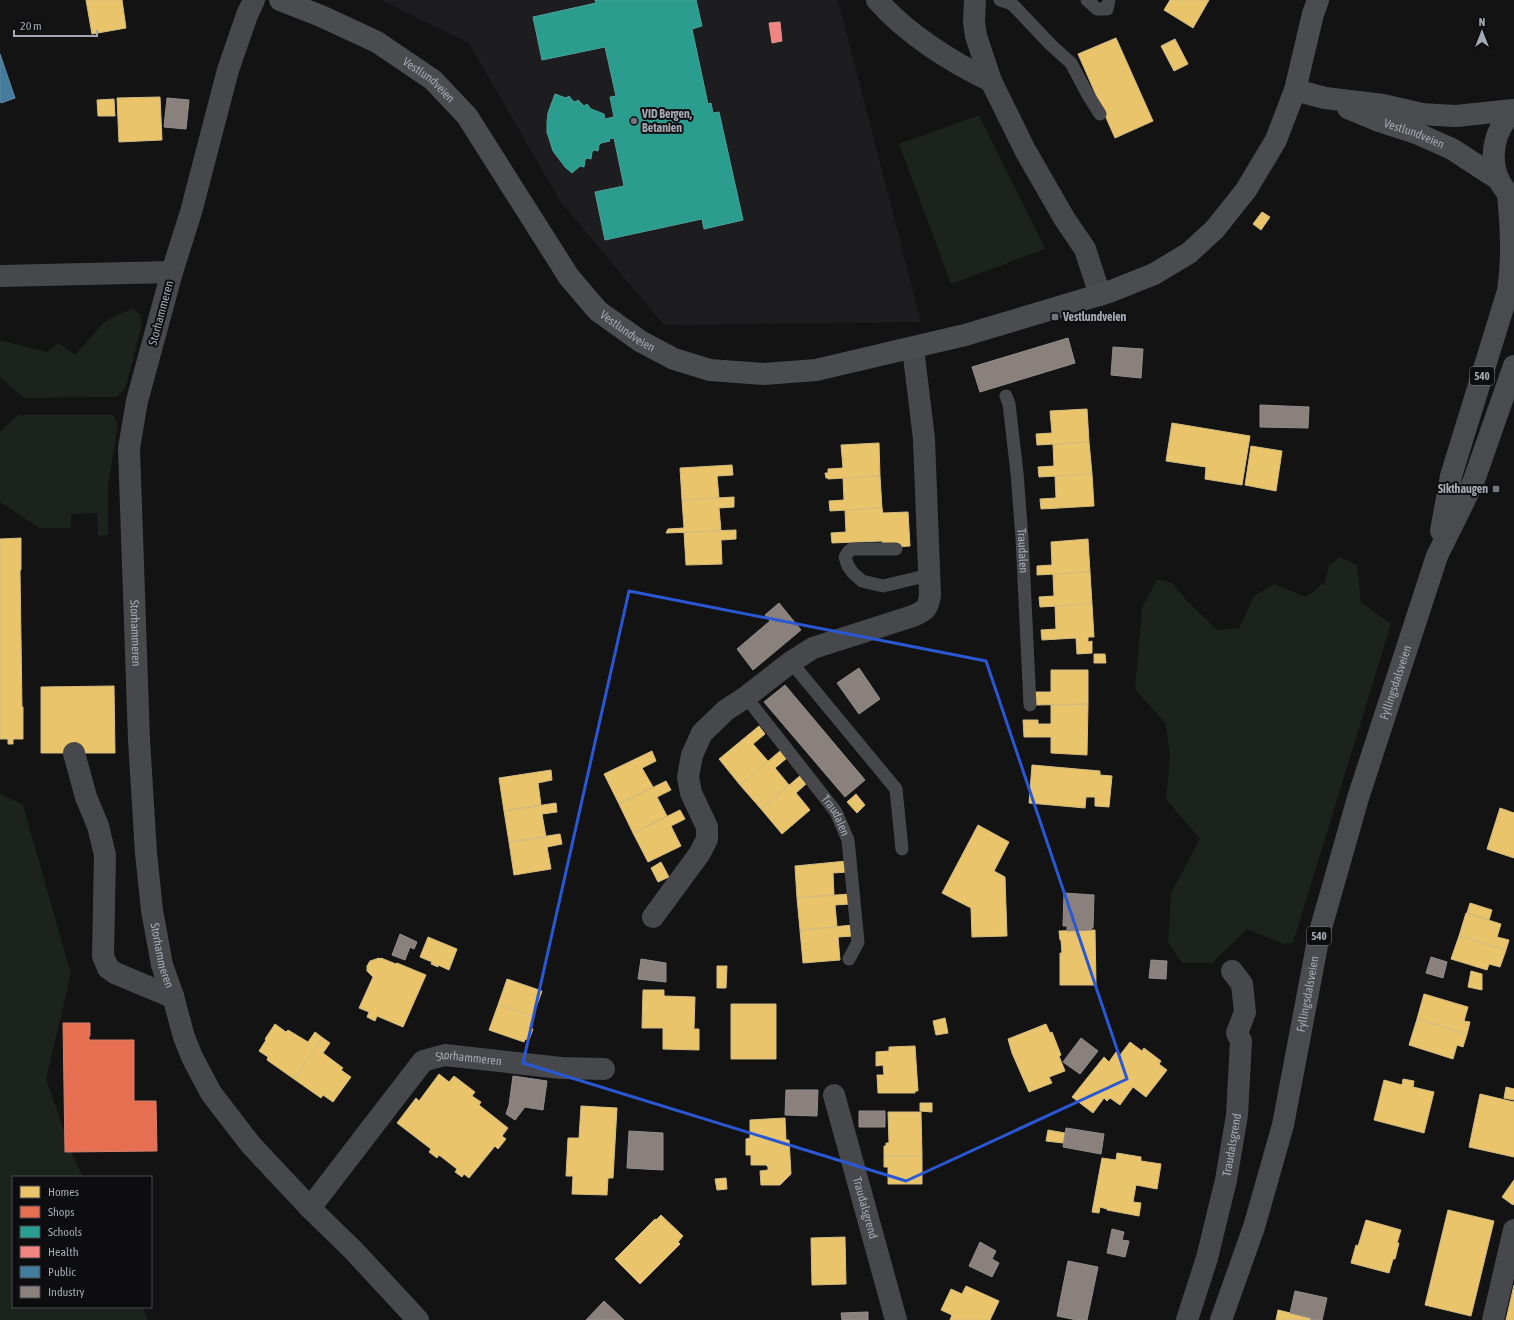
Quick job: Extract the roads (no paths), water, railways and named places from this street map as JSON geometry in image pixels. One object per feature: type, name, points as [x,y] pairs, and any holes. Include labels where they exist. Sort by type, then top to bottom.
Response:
[{"type":"main road","name":"Vestlundveien","points":[[280,0],[321,16],[377,42],[434,80],[467,116],[569,277],[598,311],[640,342],[674,359],[710,370],[764,374],[816,370],[965,335],[1100,294],[1154,274],[1189,253],[1215,229],[1246,190],[1276,140],[1295,90],[1325,98],[1383,105],[1422,114],[1456,116],[1514,110]]},
{"type":"main road","points":[[1295,90],[1313,14],[1318,0]]},
{"type":"main road","name":"Vestlundveien","points":[[1325,98],[1379,121],[1416,133],[1452,149],[1507,191]]},
{"type":"main road","name":"540","points":[[1507,191],[1493,161],[1494,142],[1501,124],[1514,110]]},
{"type":"main road","name":"Fyllingsdalsveien","points":[[1221,1320],[1254,1227],[1284,1125],[1310,983],[1330,893],[1358,798],[1437,556],[1451,476],[1508,291],[1511,268],[1511,229],[1507,191]]},
{"type":"main road","name":"Fyllingsdalsveien","points":[[1437,556],[1473,483],[1514,366]]},
{"type":"street","name":"Storhammeren","points":[[254,0],[247,15],[228,70],[191,212],[172,272],[137,401],[129,448],[139,740],[146,853],[152,910],[162,965],[173,996],[184,1037],[192,1057],[211,1093],[251,1145],[310,1208],[354,1251],[418,1320]]},
{"type":"street","points":[[877,0],[906,30],[970,71],[992,80]]},
{"type":"street","points":[[976,0],[974,22],[976,36],[992,80],[1025,150],[1064,218],[1085,249],[1100,294]]},
{"type":"street","name":"Storhammeren","points":[[0,276],[172,272]]},
{"type":"street","points":[[652,917],[700,853],[707,839],[707,827],[691,793],[688,777],[692,755],[702,733],[726,710],[746,697],[791,662],[813,648],[913,616],[924,611],[928,606],[930,594],[924,438],[913,348]]},
{"type":"street","name":"Storhammeren","points":[[74,753],[86,797],[98,826],[105,855],[103,956],[108,968],[116,973],[173,996]]},
{"type":"street","name":"Traudalsgrend","points":[[1187,1320],[1207,1258],[1226,1180],[1237,1115],[1241,1041],[1237,1033],[1245,1012],[1242,984],[1232,971]]},
{"type":"street","name":"Storhammeren","points":[[310,1208],[423,1061],[445,1055],[561,1068],[604,1069]]},
{"type":"street","name":"Traudalsgrend","points":[[834,1095],[896,1320]]},
{"type":"street","points":[[1493,1320],[1514,1230]]},
{"type":"lane","points":[[1000,0],[1014,6],[1071,63],[1100,114]]},
{"type":"lane","points":[[1087,0],[1097,9],[1107,9],[1109,0]]},
{"type":"lane","name":"Traudalen","points":[[1006,396],[1009,404],[1019,499],[1030,705]]},
{"type":"lane","points":[[896,548],[852,549],[845,557],[848,566],[862,581],[882,586],[929,575]]},
{"type":"lane","points":[[791,662],[896,789],[902,849]]},
{"type":"lane","name":"Traudalen","points":[[746,697],[836,812],[848,840],[858,942],[849,959]]},
{"type":"place","name":"VID Bergen, Betanien","points":[[634,121]]},
{"type":"place","name":"Vestlundveien","points":[[1055,317]]},
{"type":"place","name":"Sikthaugen","points":[[1496,489]]}]
